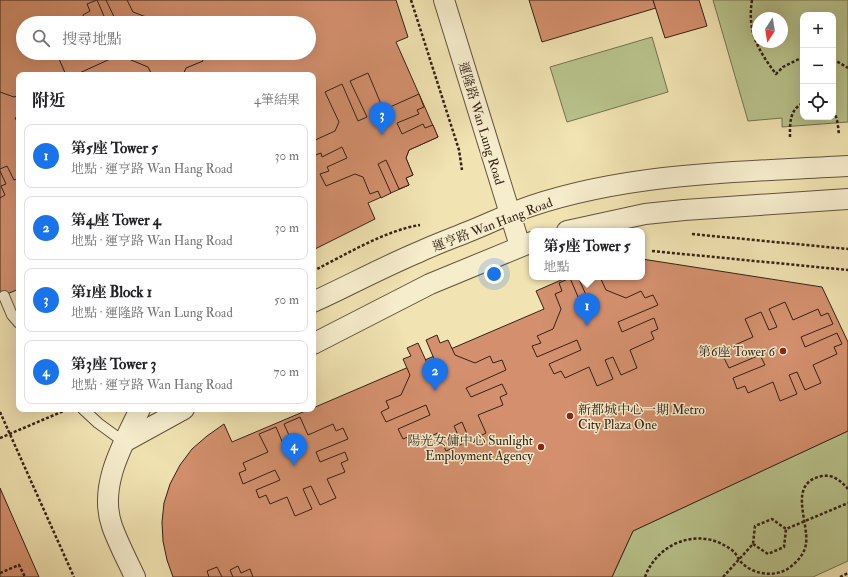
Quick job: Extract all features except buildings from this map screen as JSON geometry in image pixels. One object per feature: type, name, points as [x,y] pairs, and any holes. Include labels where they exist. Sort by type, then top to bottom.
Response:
[{"type":"street","name":"運隆路 Wan Lung Road","points":[[444,0],[510,214],[526,244]]},
{"type":"street","name":"運亨路 Wan Hang Road","points":[[316,301],[420,252],[510,214],[558,198],[639,181],[681,176],[848,166]]},
{"type":"street","points":[[581,228],[638,216],[684,210],[848,199]]},
{"type":"street","points":[[316,342],[430,284],[526,244]]},
{"type":"street","points":[[135,577],[112,525],[108,506],[109,486],[116,461],[139,412]]},
{"type":"street","points":[[124,442],[179,412]]},
{"type":"lane","points":[[4,296],[12,315],[16,320]]},
{"type":"lane","points":[[86,412],[98,423],[124,442]]},
{"type":"path","points":[[410,0],[459,150],[462,170]]},
{"type":"path","points":[[752,0],[750,8],[754,37],[759,51],[776,74],[783,67],[800,58]]},
{"type":"path","points":[[836,61],[848,68]]},
{"type":"path","points":[[790,137],[790,118],[794,111],[800,106]]},
{"type":"path","points":[[836,117],[839,135]]},
{"type":"path","points":[[316,270],[384,236],[408,227],[425,224]]},
{"type":"path","points":[[689,234],[848,249]]},
{"type":"path","points":[[652,251],[848,270]]},
{"type":"path","points":[[0,412],[74,577]]},
{"type":"path","points":[[0,438],[61,412]]},
{"type":"path","points":[[645,577],[647,570],[663,551],[674,544],[686,540],[698,539],[711,540],[722,544],[734,552],[750,569],[760,574],[772,574],[784,571],[794,565],[801,556],[806,545],[806,534],[801,500],[803,491],[808,483],[816,478],[825,476],[835,477],[843,482],[848,489]]},
{"type":"path","points":[[786,529],[848,503]]},
{"type":"path","points":[[723,577],[753,544],[755,526],[772,518],[786,529]]},
{"type":"path","points":[[753,544],[768,554],[784,547],[786,529]]},
{"type":"path","points":[[0,573],[19,565],[25,577]]},
{"type":"path","points":[[840,577],[848,573]]},
{"type":"green space","points":[[713,0],[848,0],[848,122],[782,127],[782,118],[748,121]]},
{"type":"green space","points":[[652,37],[668,92],[567,122],[550,67]]},
{"type":"green space","points":[[848,431],[848,561],[813,577],[612,577],[633,531]]},
{"type":"place","name":"第1座 Block 1","points":[[382,135]]},
{"type":"place","name":"第5座 Tower 5","points":[[587,326]]},
{"type":"place","name":"第6座 Tower 6","points":[[783,351]]},
{"type":"place","name":"第4座 Tower 4","points":[[435,391]]},
{"type":"place","name":"新都城中心一期 Metro City Plaza One","points":[[570,416]]},
{"type":"place","name":"陽光女傭中心 Sunlight Employment Agency","points":[[541,447]]},
{"type":"place","name":"第3座 Tower 3","points":[[294,466]]}]
